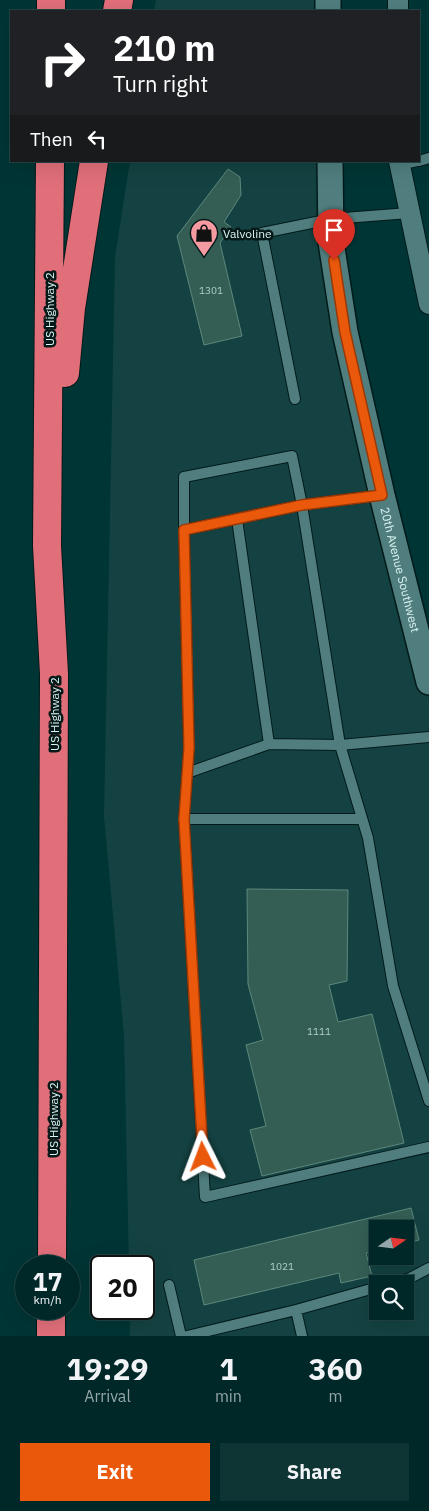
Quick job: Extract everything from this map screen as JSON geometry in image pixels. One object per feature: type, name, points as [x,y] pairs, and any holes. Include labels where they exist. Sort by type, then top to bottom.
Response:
[{"type":"highway","name":"US Highway 2","points":[[50,162],[47,546],[54,674],[52,1255]]},
{"type":"highway","points":[[47,546],[71,308],[94,162]]},
{"type":"highway","points":[[51,1320],[51,1336]]},
{"type":"street","name":"20th Avenue Southwest","points":[[330,162],[331,242],[345,332],[382,495],[429,682]]},
{"type":"street","points":[[408,162],[409,213],[429,304]]},
{"type":"lane","points":[[295,399],[262,233],[331,218],[409,213]]},
{"type":"lane","points":[[429,1101],[393,986],[368,838],[340,746],[302,505],[292,456],[184,477],[189,748],[184,819],[205,1197],[429,1146]]},
{"type":"lane","points":[[184,530],[302,505],[382,495]]},
{"type":"lane","points":[[237,519],[269,744]]},
{"type":"lane","points":[[187,773],[269,744],[340,746],[429,737]]},
{"type":"lane","points":[[184,819],[362,819]]},
{"type":"lane","points":[[414,1276],[429,1268]]},
{"type":"lane","points":[[169,1285],[181,1336]]},
{"type":"lane","points":[[187,1336],[296,1310],[369,1290]]},
{"type":"lane","points":[[296,1310],[302,1336]]},
{"type":"shaded area","points":[[156,0],[324,0],[324,10],[154,10]]},
{"type":"shaded area","points":[[130,162],[325,162],[341,337],[429,700],[429,1336],[130,1336],[130,1320],[155,1320],[155,1255],[129,1255],[124,1036],[104,816],[115,257]]},
{"type":"building","points":[[228,169],[240,177],[241,195],[224,222],[231,227],[220,243],[242,336],[204,345],[177,236]]},
{"type":"building","points":[[247,889],[348,890],[347,981],[329,985],[338,1022],[372,1014],[404,1143],[262,1176],[250,1130],[266,1126],[246,1045],[263,1040],[248,984]]},
{"type":"building","points":[[411,1208],[414,1220],[369,1220],[369,1252],[366,1253],[372,1275],[341,1283],[339,1273],[204,1305],[194,1260]]},
{"type":"building","points":[[414,1220],[419,1240],[414,1241]]},
{"type":"place","name":"Valvoline","points":[[204,257]]},
{"type":"route","points":[[203,1157],[184,819],[189,748],[184,530],[302,505],[382,495],[345,332],[334,260]]}]
